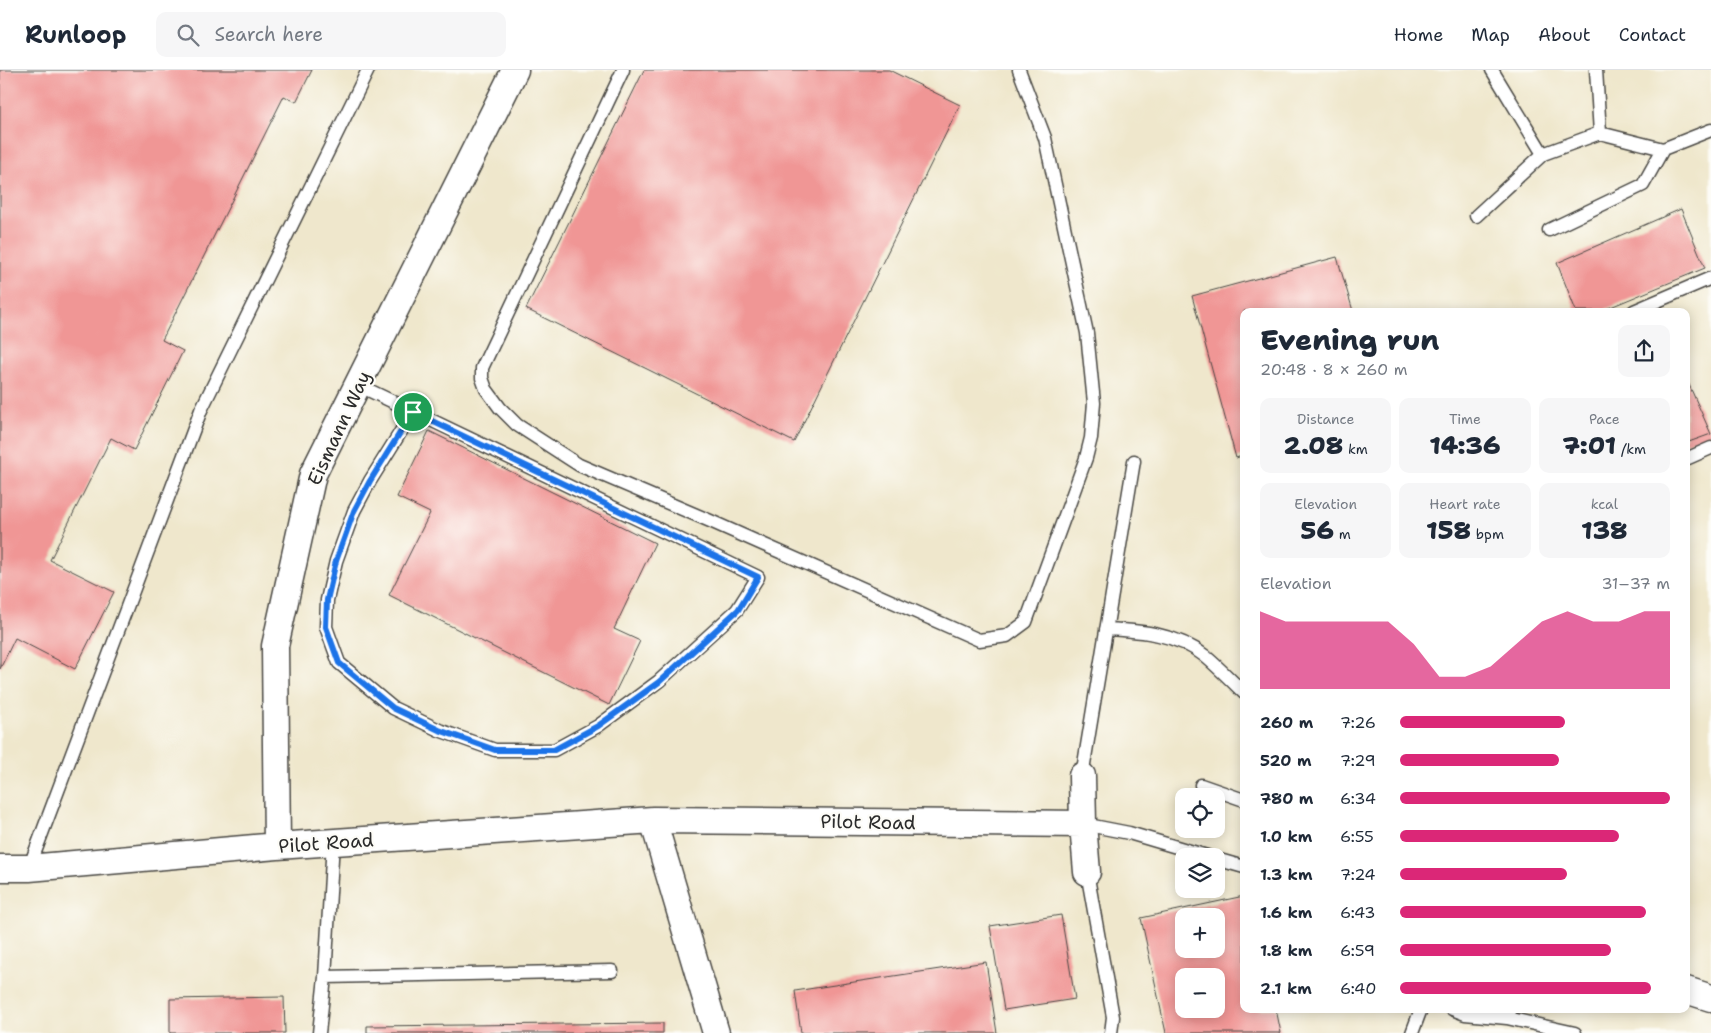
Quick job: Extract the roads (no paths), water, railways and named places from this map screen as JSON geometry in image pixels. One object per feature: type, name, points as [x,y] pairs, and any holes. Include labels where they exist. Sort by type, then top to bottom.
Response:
[{"type":"street","name":"Eismann Way","points":[[277,846],[275,646],[313,474],[515,70]]},
{"type":"street","points":[[1082,776],[1082,824],[1087,872]]},
{"type":"street","name":"Pilot Road","points":[[0,868],[30,868],[277,846],[653,820],[1082,824]]},
{"type":"street","points":[[653,820],[716,1033]]},
{"type":"street","points":[[1690,991],[1711,998]]},
{"type":"lane","points":[[30,868],[201,410],[368,70]]},
{"type":"lane","points":[[623,70],[482,368],[482,378],[486,389],[500,408],[517,425],[579,466],[708,520],[979,640],[1007,636],[1026,622],[1086,458],[1091,438],[1094,403],[1087,333],[1045,138],[1019,70]]},
{"type":"lane","points":[[1492,70],[1543,154]]},
{"type":"lane","points":[[1596,70],[1600,133]]},
{"type":"lane","points":[[1476,216],[1543,154],[1600,133],[1663,149],[1711,130]]},
{"type":"lane","points":[[1550,230],[1643,185],[1663,149]]},
{"type":"lane","points":[[1641,308],[1711,278]]},
{"type":"lane","points":[[358,385],[758,577],[738,610],[659,682],[598,726],[554,750],[495,750],[439,730],[393,708],[339,663],[326,627],[327,600],[336,561],[354,511],[382,460],[413,412]]},
{"type":"lane","points":[[1690,457],[1711,448]]},
{"type":"lane","points":[[1082,776],[1134,461]]},
{"type":"lane","points":[[1106,629],[1140,631],[1174,638],[1203,654],[1240,689]]},
{"type":"lane","points":[[1201,786],[1240,799]]},
{"type":"lane","points":[[1082,824],[1129,833],[1179,848]]},
{"type":"lane","points":[[319,1033],[325,977],[333,842]]},
{"type":"lane","points":[[1225,862],[1240,866]]},
{"type":"lane","points":[[1087,872],[1113,1017],[1111,1033]]},
{"type":"lane","points":[[325,977],[612,971]]},
{"type":"lane","points":[[1412,1033],[1420,1013]]},
{"type":"lane","points":[[1462,1013],[1509,1014],[1575,1033]]}]
